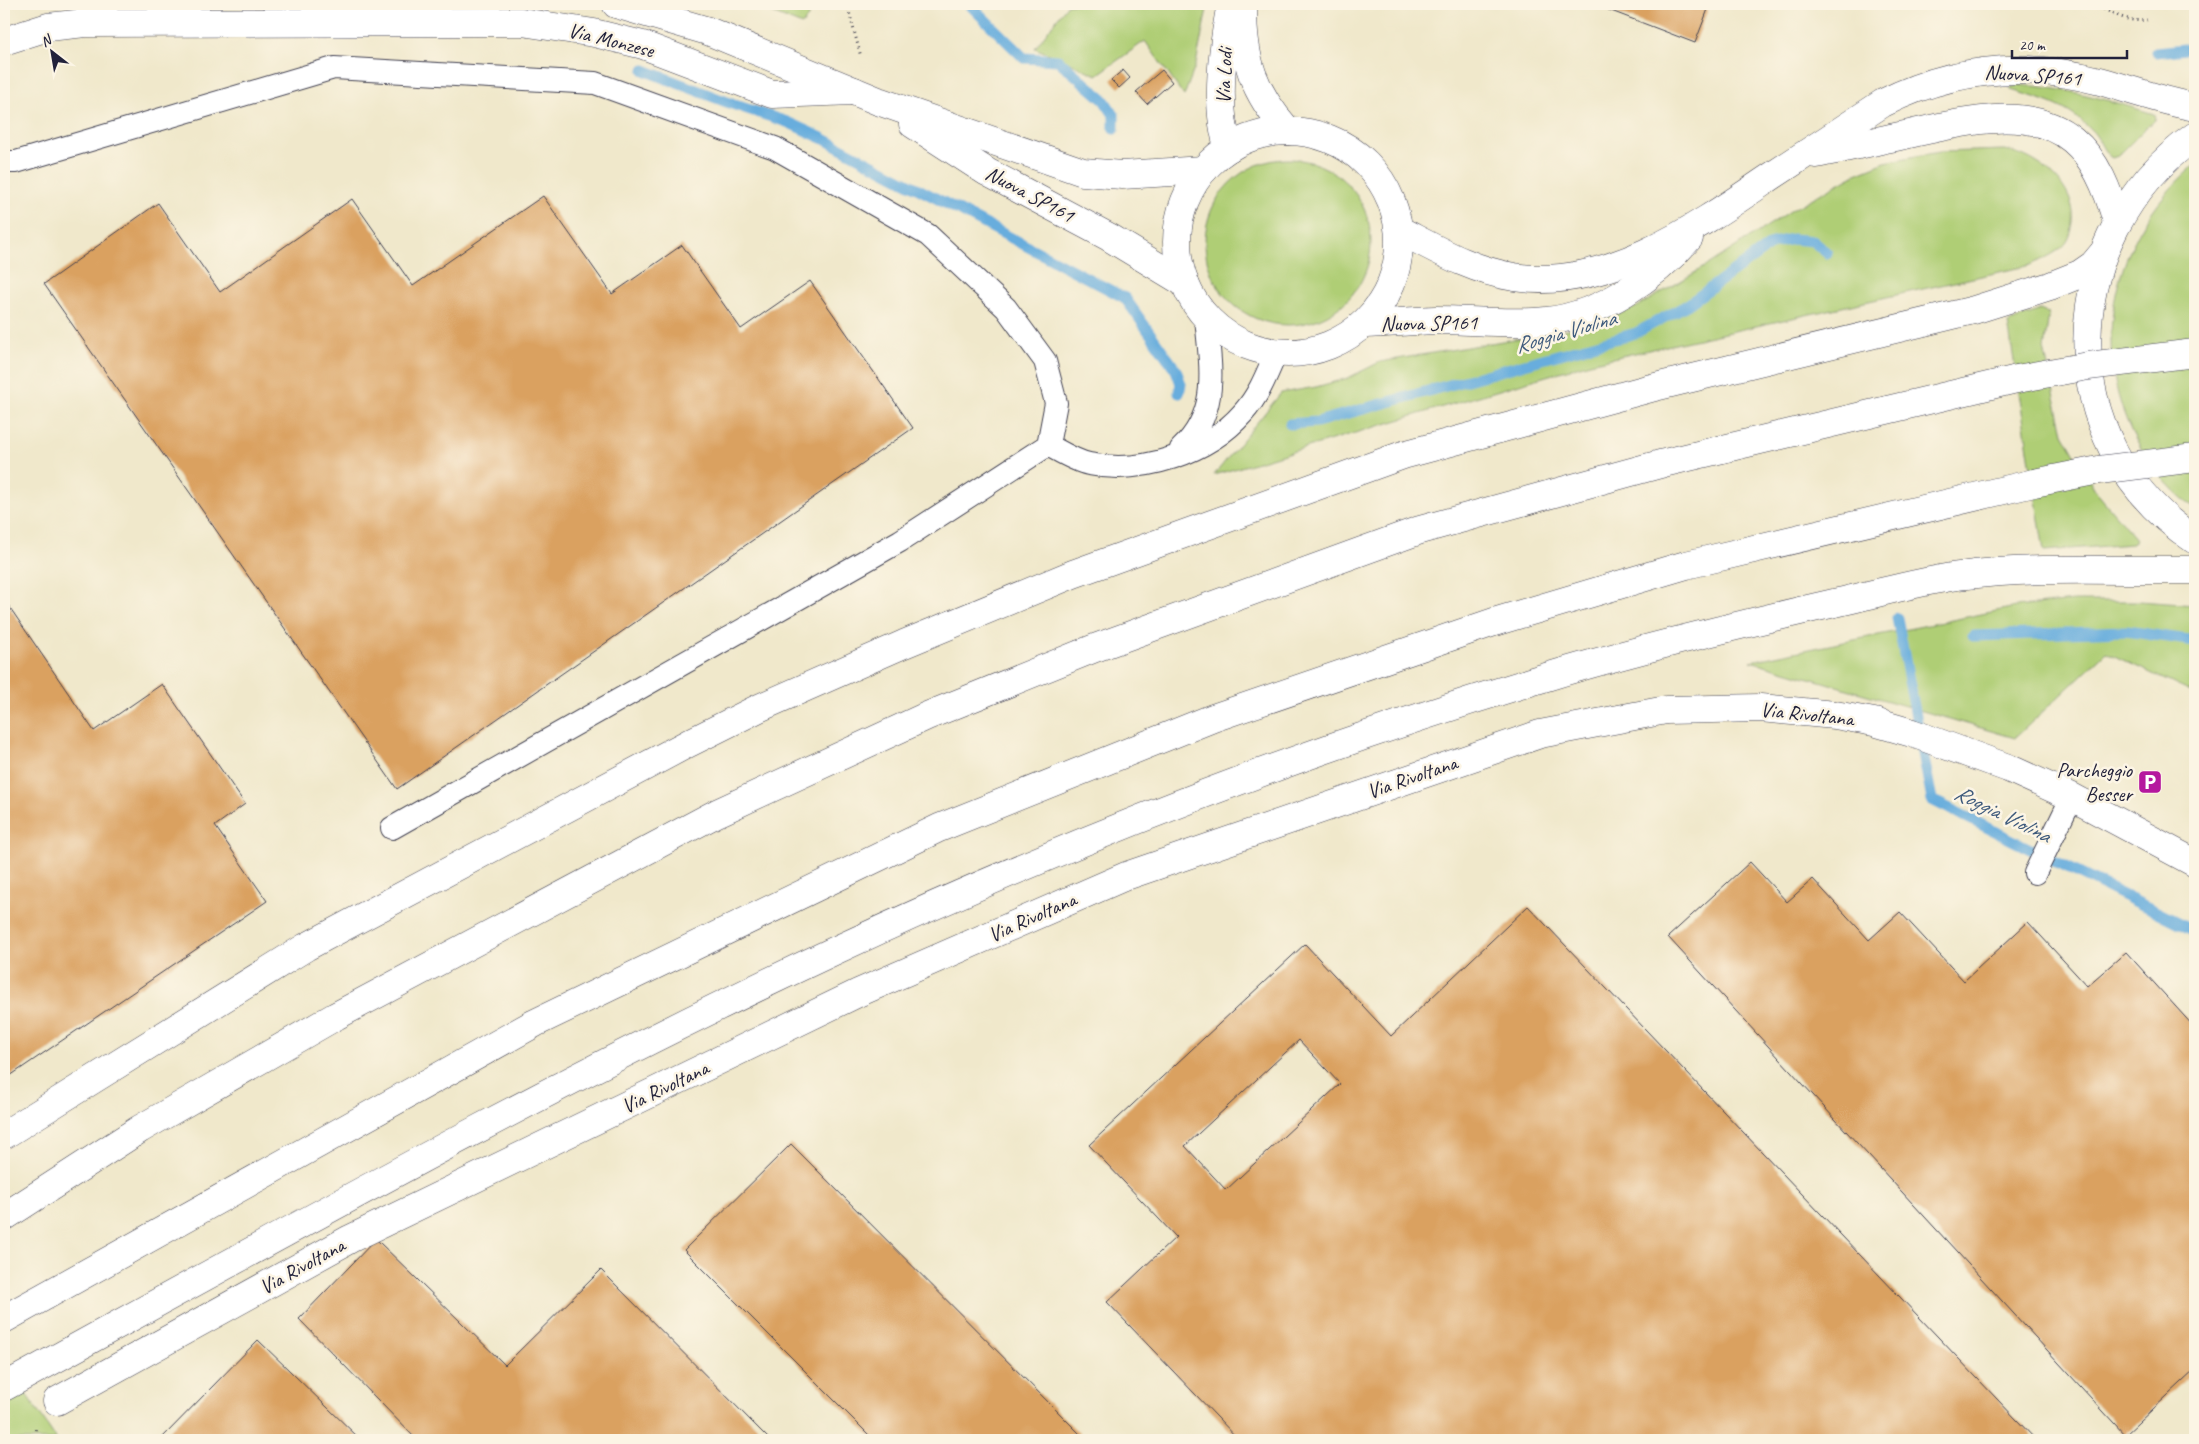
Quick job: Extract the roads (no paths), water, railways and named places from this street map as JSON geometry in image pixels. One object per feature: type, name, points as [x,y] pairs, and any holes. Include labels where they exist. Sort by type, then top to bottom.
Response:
[{"type":"main road","name":"Nuova SP161","points":[[616,4],[708,31],[868,97],[1083,172],[1122,175],[1204,170]]},
{"type":"main road","name":"Via Lodi","points":[[1229,148],[1225,137],[1222,86],[1226,35],[1231,4]]},
{"type":"main road","name":"Via Lodi","points":[[1242,4],[1243,37],[1250,72],[1263,100],[1288,131]]},
{"type":"main road","name":"Via Monzese","points":[[4,41],[48,27],[85,23],[522,22],[594,33],[643,45],[772,94],[868,97]]},
{"type":"main road","name":"Nuova SP161","points":[[1399,230],[1474,266],[1502,275],[1535,280],[1567,277],[1607,269],[1702,223],[1883,103],[1909,90],[1969,72],[1999,70],[2070,75],[2195,107]]},
{"type":"main road","name":"Nuova SP161","points":[[868,97],[987,172],[1109,237],[1185,283]]},
{"type":"main road","name":"Nuova SP161","points":[[1800,158],[1951,124],[1991,120],[2039,123],[2056,129],[2082,148],[2103,182],[2117,222]]},
{"type":"main road","name":"Nuova SP161","points":[[1288,131],[1305,132],[1331,139],[1351,150],[1380,178],[1388,192],[1399,230],[1399,255],[1393,279],[1382,302],[1364,324],[1338,342],[1323,348],[1300,353],[1276,353],[1264,351],[1237,341],[1206,317],[1193,300],[1185,283],[1178,254],[1178,226],[1186,200],[1204,170],[1229,148],[1258,136],[1288,131]]},
{"type":"main road","points":[[2195,136],[2156,169],[2140,188],[2117,222],[2103,253],[2092,292],[2088,334],[2089,367],[2100,415],[2120,460],[2144,494],[2173,524],[2195,540]]},
{"type":"main road","name":"Nuova SP161","points":[[1364,324],[1435,320],[1527,322],[1548,320],[1574,314],[1607,301],[1641,281],[1674,255],[1702,223]]},
{"type":"main road","points":[[4,1135],[306,947],[698,738],[759,708],[912,640],[1074,574],[1403,455],[1651,388],[1974,310],[2050,286],[2080,274],[2093,265],[2103,253]]},
{"type":"main road","points":[[4,1217],[140,1129],[362,1002],[717,813],[927,716],[1120,638],[1420,530],[1664,463],[2018,379],[2088,366],[2195,353]]},
{"type":"main road","points":[[4,1319],[535,1023],[939,828],[1213,718],[1494,622],[1686,565],[2034,483],[2099,470],[2195,458]]},
{"type":"main road","points":[[4,1387],[414,1164],[616,1057],[835,950],[1081,843],[1235,781],[1476,698],[1637,650],[1951,577],[2008,571],[2195,570]]},
{"type":"main road","name":"Via Rivoltana","points":[[57,1401],[350,1239],[858,993],[1159,863],[1540,734],[1583,724],[1666,710],[1760,708],[1835,715],[1894,728],[2008,768],[2072,797],[2195,863]]},
{"type":"lane","points":[[4,162],[16,162],[334,68],[595,84],[775,148],[928,235],[1006,308],[1045,361],[1056,403],[1048,445],[900,541],[392,828]]},
{"type":"lane","points":[[1173,456],[1197,432],[1210,397],[1211,372],[1206,317]]},
{"type":"lane","points":[[1048,445],[1076,460],[1106,466],[1135,466],[1193,449],[1232,424],[1257,393],[1276,353]]},
{"type":"lane","points":[[2036,873],[2072,797]]},
{"type":"waterway","name":"Roggia Violina","points":[[969,4],[1024,58],[1058,60],[1104,100],[1114,115],[1114,129]]},
{"type":"waterway","points":[[2156,52],[2195,48]]},
{"type":"waterway","points":[[644,70],[732,104],[787,122],[822,138],[1125,298],[1176,370],[1181,384],[1179,393]]},
{"type":"waterway","name":"Roggia Violina","points":[[1290,424],[1317,422],[1636,333],[1687,305],[1773,243],[1793,239],[1813,241],[1827,253]]},
{"type":"waterway","name":"Roggia Violina","points":[[1897,618],[1932,800],[2195,931]]},
{"type":"waterway","points":[[1973,636],[2126,631],[2195,641]]},
{"type":"place","name":"Parcheggio Besser","points":[[2150,782]]}]
